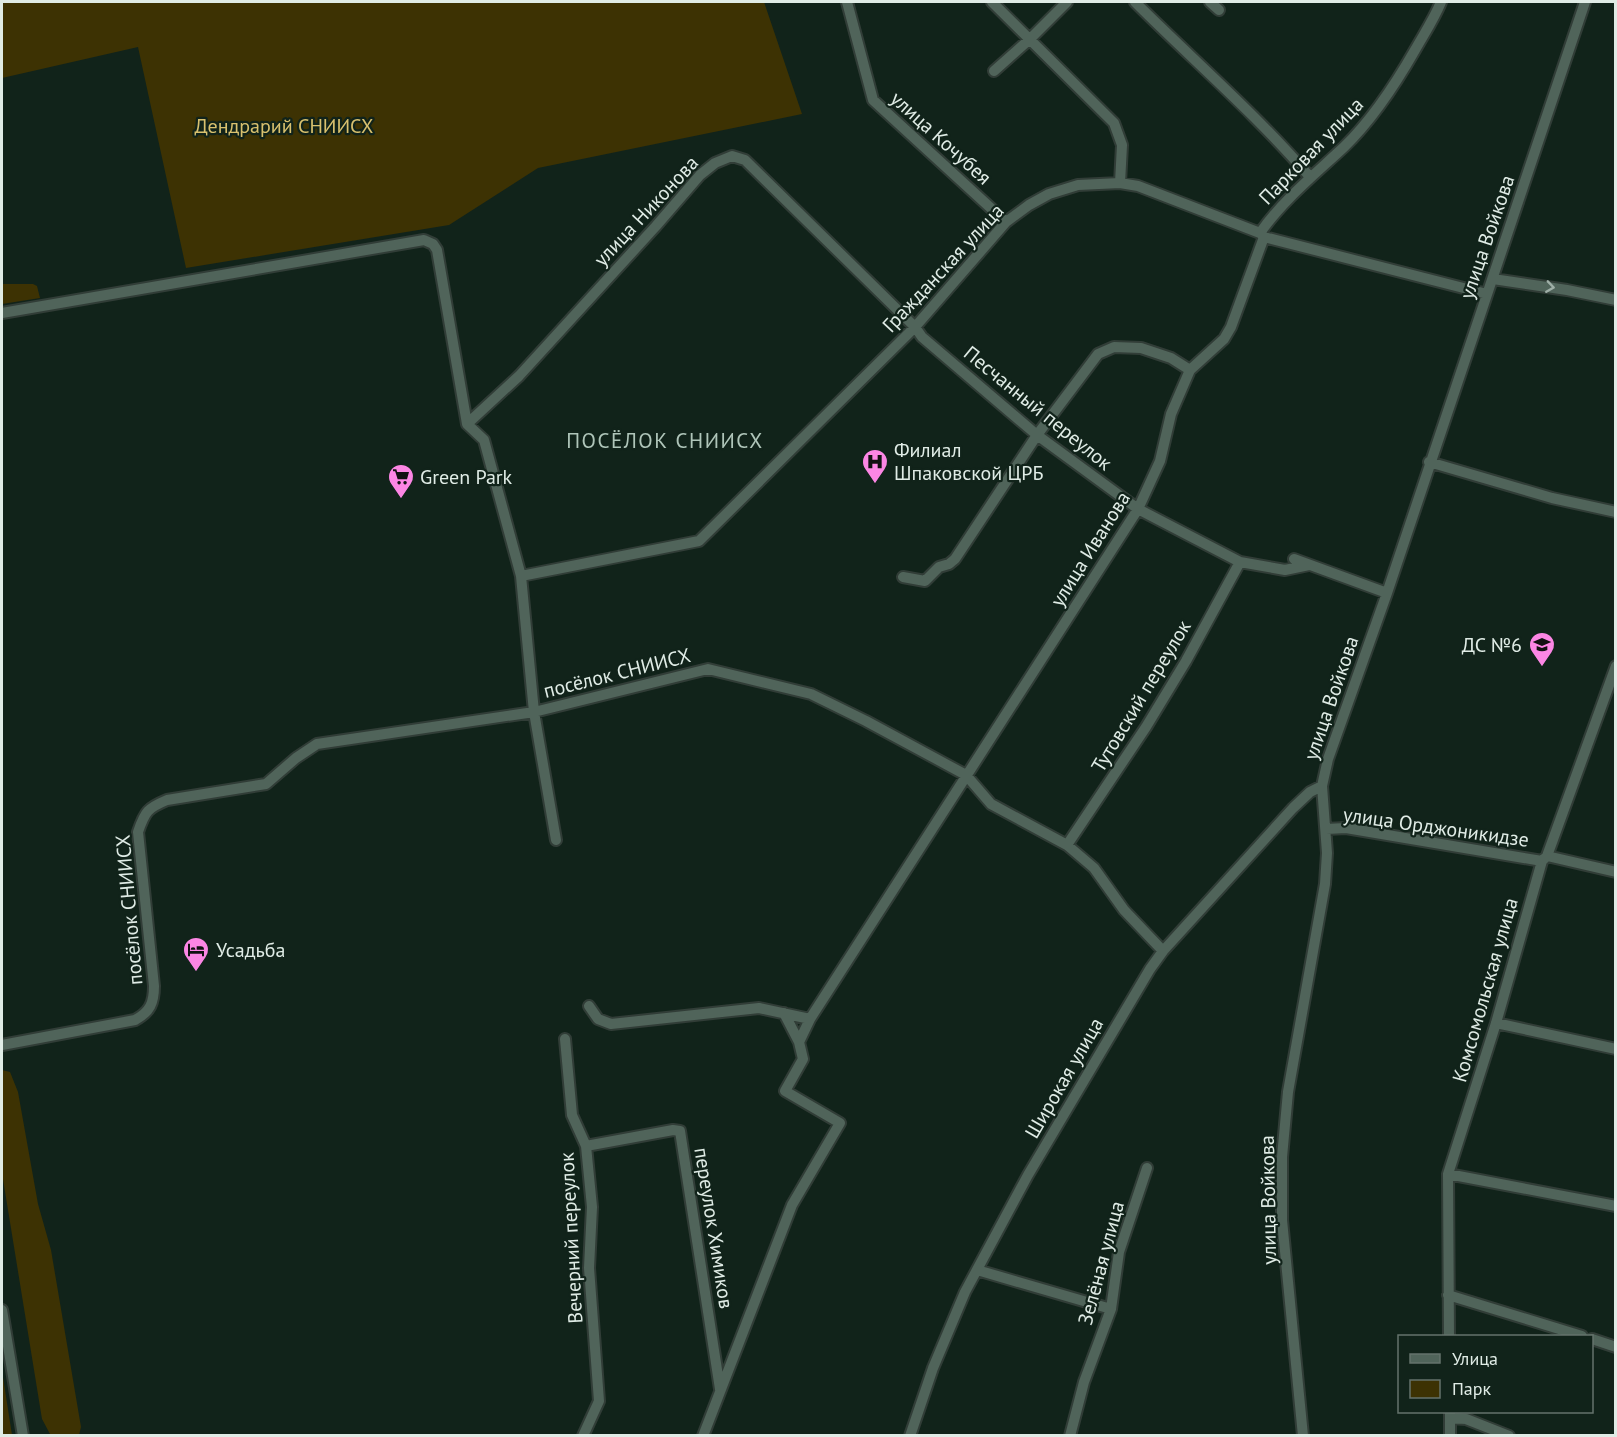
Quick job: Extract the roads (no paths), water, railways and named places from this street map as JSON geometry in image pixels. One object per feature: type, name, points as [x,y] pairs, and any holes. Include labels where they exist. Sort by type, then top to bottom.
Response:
[{"type":"street","name":"улица Кочубея","points":[[847,2],[873,100],[1006,222]]},
{"type":"street","points":[[992,2],[1031,38],[1114,123],[1122,145],[1120,183]]},
{"type":"street","points":[[994,71],[1067,2]]},
{"type":"street","points":[[1135,2],[1280,142],[1310,177]]},
{"type":"street","points":[[1210,2],[1218,10]]},
{"type":"street","name":"Парковая улица","points":[[1262,235],[1272,216],[1371,119],[1399,78],[1441,2]]},
{"type":"street","name":"улица Войкова","points":[[1303,1436],[1282,1220],[1281,1157],[1288,1092],[1325,884],[1327,853],[1322,786],[1328,759],[1387,593],[1585,2]]},
{"type":"street","name":"улица Никонова","points":[[467,424],[519,376],[700,175],[715,163],[732,156],[745,160],[915,327]]},
{"type":"street","name":"Гражданская улица","points":[[521,576],[699,541],[915,327],[1006,222],[1048,194],[1078,185],[1120,183],[1138,186],[1262,235],[1486,294]]},
{"type":"street","name":"улица Иванова","points":[[799,1042],[810,1019],[1138,509],[1160,461],[1171,414],[1190,370],[1224,339],[1232,327],[1262,235]]},
{"type":"street","points":[[2,313],[424,240],[433,244],[437,250],[467,424]]},
{"type":"street","points":[[1492,279],[1616,300]]},
{"type":"street","name":"Песчанный переулок","points":[[915,327],[922,337],[1037,435],[1138,509],[1239,562],[1285,570],[1309,565]]},
{"type":"street","points":[[903,577],[924,581],[939,567],[955,559],[1037,435],[1098,354],[1113,347],[1141,348],[1171,358],[1190,370]]},
{"type":"street","name":"посёлок СНИИСХ","points":[[467,424],[484,440],[521,576],[534,712],[556,840]]},
{"type":"street","points":[[1430,462],[1552,498],[1616,512]]},
{"type":"street","points":[[1294,559],[1387,593]]},
{"type":"street","name":"Тутовский переулок","points":[[1067,845],[1146,727],[1186,661],[1239,562]]},
{"type":"street","name":"Комсомольская улица","points":[[1449,1335],[1448,1174],[1496,1023],[1544,858],[1616,666]]},
{"type":"street","name":"посёлок СНИИСХ","points":[[2,1045],[135,1020],[144,1015],[151,1007],[154,986],[138,832],[145,813],[152,806],[167,800],[266,784],[296,758],[317,744],[534,712],[708,669],[811,694],[966,775]]},
{"type":"street","points":[[966,775],[990,804],[1067,845],[1094,868],[1124,910],[1163,951]]},
{"type":"street","name":"Широкая улица","points":[[910,1436],[948,1329],[977,1270],[1023,1185],[1126,1007],[1163,951],[1293,807],[1310,792],[1322,786]]},
{"type":"street","name":"улица Орджоникидзе","points":[[1326,830],[1346,828],[1544,858],[1616,872]]},
{"type":"street","points":[[589,1006],[598,1019],[611,1024],[759,1008],[810,1019]]},
{"type":"street","points":[[704,1436],[792,1205],[840,1124],[785,1090],[804,1059],[799,1042],[784,1013]]},
{"type":"street","points":[[1496,1023],[1616,1049]]},
{"type":"street","name":"Вечерний переулок","points":[[565,1039],[572,1115],[586,1146],[592,1207],[589,1268],[599,1401],[583,1436]]},
{"type":"street","name":"переулок Химиков","points":[[586,1146],[673,1130],[680,1131],[720,1389]]},
{"type":"street","name":"Зелёная улица","points":[[1070,1436],[1084,1382],[1111,1309],[1119,1252],[1147,1168]]},
{"type":"street","points":[[1448,1174],[1616,1206]]},
{"type":"street","points":[[977,1270],[1111,1309]]},
{"type":"street","points":[[1448,1295],[1579,1335]]},
{"type":"street","points":[[2,1310],[23,1436]]},
{"type":"street","points":[[1593,1339],[1616,1347]]},
{"type":"street","points":[[1450,1436],[1450,1415],[1509,1436]]},
{"type":"place","name":"Филиал Шпаковской ЦРБ","points":[[875,485]]},
{"type":"place","name":"Green Park","points":[[401,500]]},
{"type":"place","name":"ДС №6","points":[[1542,668]]},
{"type":"place","name":"Усадьба","points":[[196,973]]},
{"type":"district","name":"ПОСЁЛОК СНИИСХ","points":[[665,441]]},
{"type":"park label","name":"Дендрарий СНИИСХ","points":[[284,126]]}]
